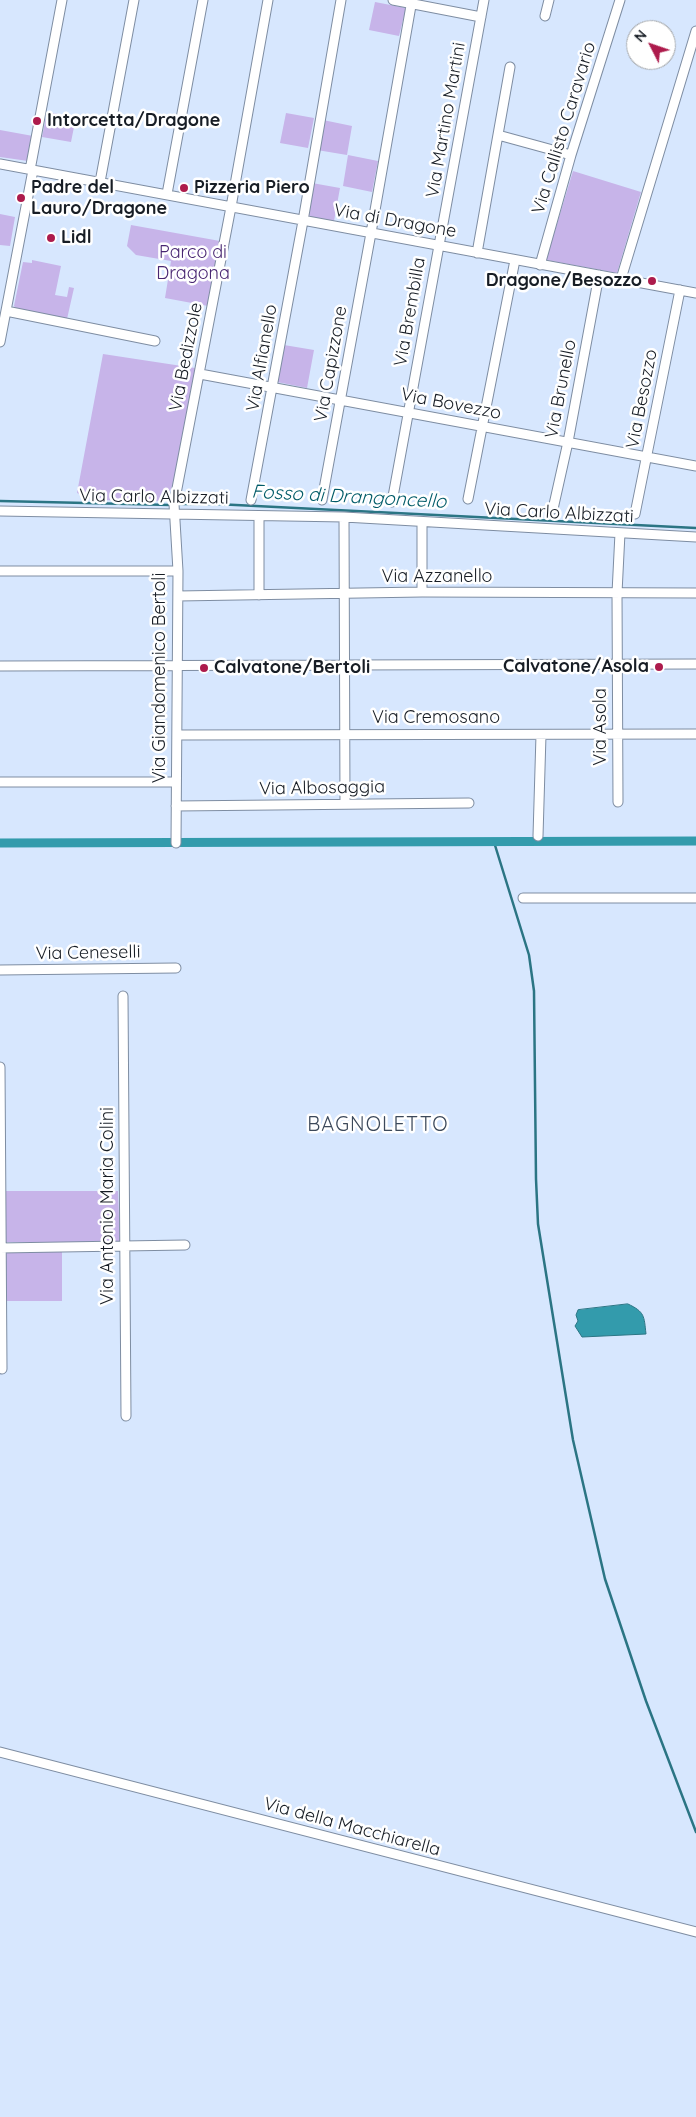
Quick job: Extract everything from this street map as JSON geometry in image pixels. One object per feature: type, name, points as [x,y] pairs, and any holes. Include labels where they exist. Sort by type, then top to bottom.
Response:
[{"type":"street","points":[[0,342],[62,0]]},
{"type":"street","points":[[100,182],[134,0]]},
{"type":"street","points":[[167,194],[203,0]]},
{"type":"street","name":"Via Bedizzole","points":[[175,513],[175,495],[200,374],[268,0]]},
{"type":"street","name":"Via Alfianello","points":[[251,500],[303,221],[340,0]]},
{"type":"street","points":[[393,0],[412,1],[481,17]]},
{"type":"street","name":"Via Martino Martini","points":[[439,245],[484,0]]},
{"type":"street","points":[[545,16],[549,0]]},
{"type":"street","name":"Via Callisto Caravario","points":[[540,265],[571,155],[620,0]]},
{"type":"street","name":"Via Capizzone","points":[[322,500],[412,1]]},
{"type":"street","points":[[620,279],[696,31]]},
{"type":"street","points":[[477,253],[510,67]]},
{"type":"street","points":[[498,135],[571,155]]},
{"type":"street","name":"Via di Dragone","points":[[0,164],[696,293]]},
{"type":"street","name":"Via Brembilla","points":[[392,502],[439,245]]},
{"type":"street","points":[[468,499],[515,260]]},
{"type":"street","name":"Via Brunello","points":[[553,509],[568,442],[600,275]]},
{"type":"street","name":"Via Besozzo","points":[[635,514],[648,458],[680,290]]},
{"type":"street","points":[[6,311],[155,341]]},
{"type":"street","name":"Via Bovezzo","points":[[200,374],[273,386],[696,466]]},
{"type":"street","name":"Via Carlo Albizzati","points":[[0,511],[344,517],[696,538]]},
{"type":"street","name":"Via Giandomenico Bertoli","points":[[175,513],[178,570],[176,843]]},
{"type":"street","points":[[259,516],[259,595]]},
{"type":"street","points":[[344,517],[345,804]]},
{"type":"street","points":[[422,522],[422,592]]},
{"type":"street","name":"Via Asola","points":[[618,802],[617,593],[620,533]]},
{"type":"street","points":[[0,571],[178,570]]},
{"type":"street","name":"Via Azzanello","points":[[178,596],[422,592],[696,593]]},
{"type":"street","points":[[0,666],[344,663],[696,664]]},
{"type":"street","name":"Via Cremosano","points":[[177,735],[696,734]]},
{"type":"street","points":[[538,836],[541,735]]},
{"type":"street","points":[[0,782],[176,782]]},
{"type":"street","name":"Via Albosaggia","points":[[176,806],[469,803]]},
{"type":"street","points":[[522,898],[696,898]]},
{"type":"street","name":"Via Ceneselli","points":[[0,970],[176,968]]},
{"type":"street","name":"Via Antonio Maria Colini","points":[[123,996],[126,1416]]},
{"type":"street","points":[[0,1067],[2,1369]]},
{"type":"street","points":[[1,1248],[185,1245]]},
{"type":"street","name":"Via della Macchiarella","points":[[0,1752],[696,1932]]},
{"type":"green space","points":[[375,2],[406,8],[399,36],[369,30]]},
{"type":"green space","points":[[47,112],[76,117],[71,142],[42,137]]},
{"type":"green space","points":[[286,113],[314,118],[308,148],[280,143]]},
{"type":"green space","points":[[323,120],[352,126],[347,155],[317,150]]},
{"type":"green space","points":[[0,130],[33,136],[28,161],[0,157]]},
{"type":"green space","points":[[348,155],[378,161],[372,192],[343,186]]},
{"type":"green space","points":[[573,171],[641,192],[617,273],[546,260]]},
{"type":"green space","points":[[312,183],[340,188],[334,221],[306,216]]},
{"type":"green space","points":[[0,214],[15,217],[10,246],[0,245]]},
{"type":"green space","name":"Parco di Dragona","points":[[131,225],[220,241],[208,306],[165,298],[171,261],[136,255],[127,246]]},
{"type":"green space","points":[[32,260],[61,266],[55,295],[67,297],[69,287],[74,288],[67,319],[16,309],[14,306],[23,262],[32,263]]},
{"type":"green space","points":[[284,345],[314,350],[307,388],[277,382]]},
{"type":"green space","points":[[103,354],[195,368],[174,481],[166,501],[96,500],[77,493]]},
{"type":"green space","points":[[5,1191],[118,1191],[120,1243],[4,1242]]},
{"type":"green space","points":[[6,1252],[62,1252],[62,1301],[6,1301]]},
{"type":"water","points":[[628,1304],[643,1315],[646,1334],[582,1337],[575,1326],[578,1321],[576,1315],[578,1310]]},
{"type":"waterway","name":"Fosso di Drangoncello","points":[[0,501],[171,505]]},
{"type":"waterway","name":"Fosso di Drangoncello","points":[[176,504],[216,504],[696,528]]},
{"type":"waterway","points":[[0,843],[696,841]]},
{"type":"waterway","points":[[494,842],[529,955],[534,991],[538,1224],[573,1440],[605,1579],[646,1701],[696,1832]]},
{"type":"place","name":"Intorcetta/Dragone","points":[[37,121]]},
{"type":"place","name":"Pizzeria Piero","points":[[184,188]]},
{"type":"place","name":"Padre del Lauro/Dragone","points":[[21,198]]},
{"type":"place","name":"Lidl","points":[[51,238]]},
{"type":"place","name":"Dragone/Besozzo","points":[[652,281]]},
{"type":"place","name":"Calvatone/Asola","points":[[659,667]]},
{"type":"place","name":"Calvatone/Bertoli","points":[[204,668]]},
{"type":"district","name":"BAGNOLETTO","points":[[378,1125]]}]
